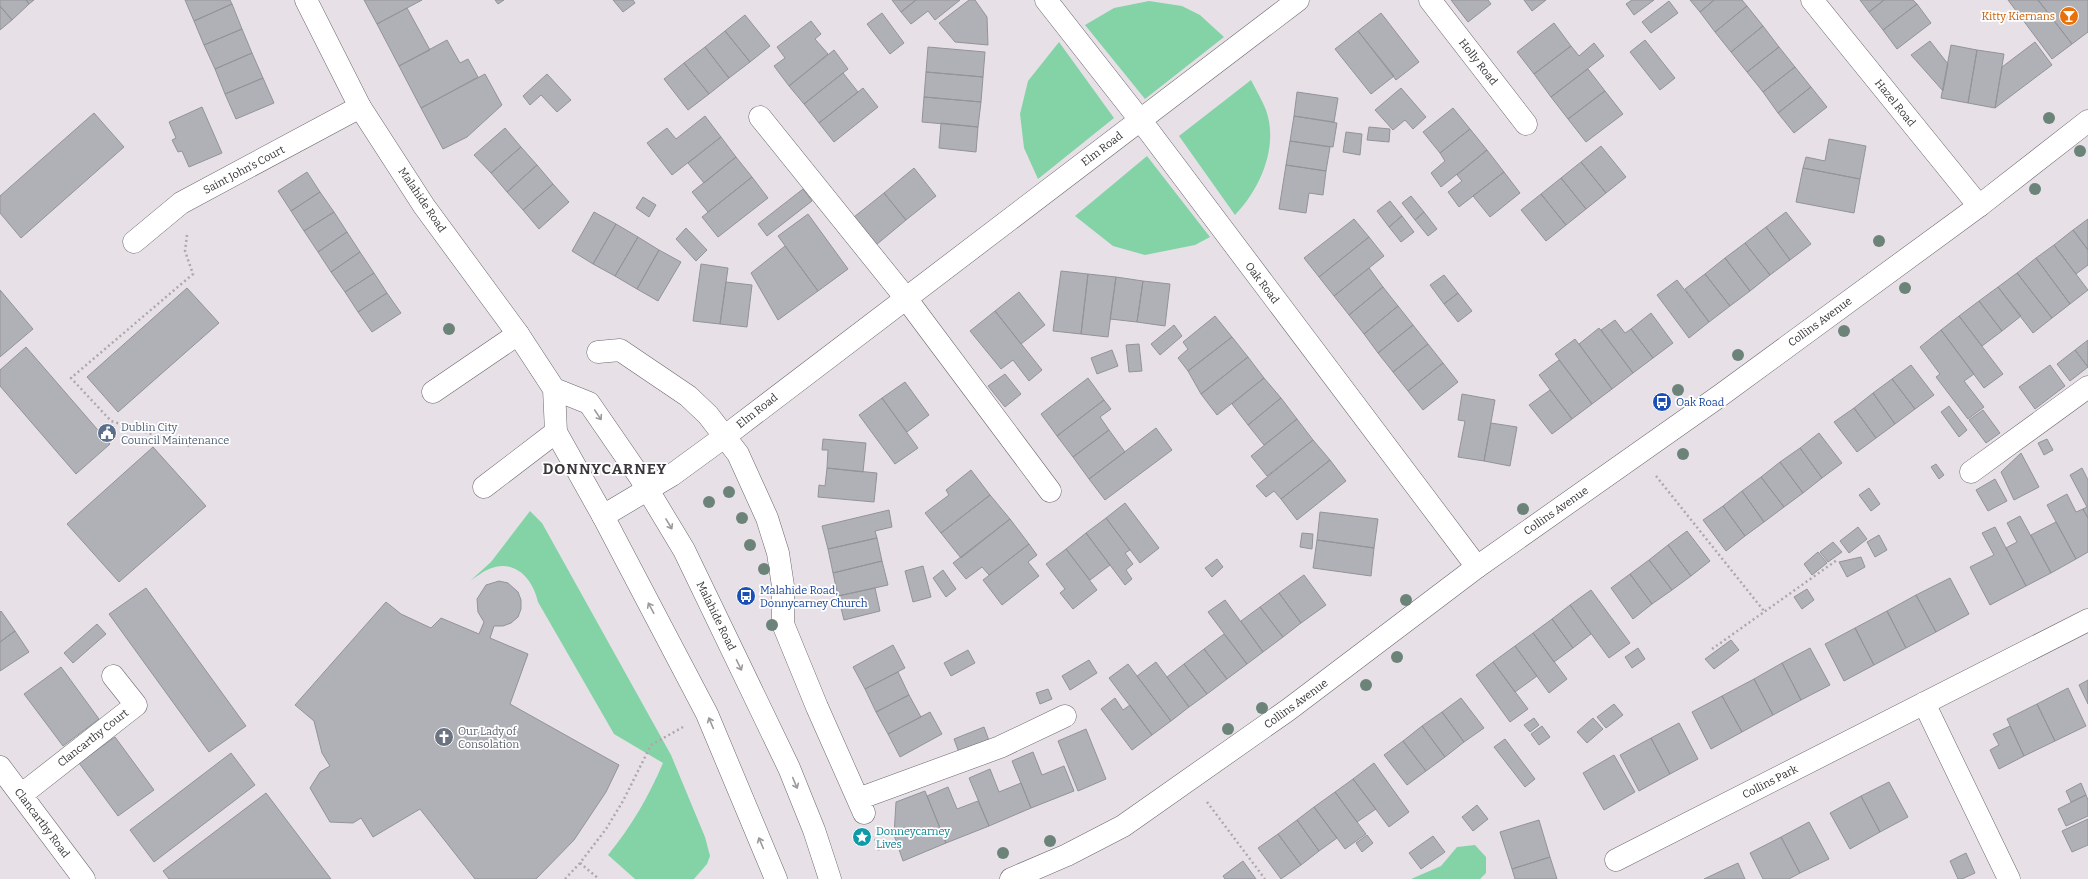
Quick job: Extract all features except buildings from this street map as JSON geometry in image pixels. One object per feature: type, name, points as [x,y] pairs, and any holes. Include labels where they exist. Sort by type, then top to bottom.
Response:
[{"type":"street","name":"Malahide Road","points":[[306,0],[360,107],[424,206],[518,334],[554,389],[589,403],[648,489],[684,550],[789,768],[814,830],[830,879]]},
{"type":"street","name":"Oak Road","points":[[1046,0],[1140,121],[1478,567]]},
{"type":"street","name":"Elm Road","points":[[603,516],[672,475],[1298,0]]},
{"type":"street","name":"Holly Road","points":[[1430,0],[1526,124]]},
{"type":"street","name":"Hazel Road","points":[[1812,0],[1979,206]]},
{"type":"street","name":"Saint John's Court","points":[[134,242],[181,203],[360,107]]},
{"type":"street","points":[[760,117],[905,298],[1050,491]]},
{"type":"street","name":"Collins Avenue","points":[[1011,879],[1067,855],[1123,826],[1190,779],[1288,710],[1478,567],[1728,390],[1979,206],[2088,121]]},
{"type":"street","points":[[433,392],[518,334]]},
{"type":"street","points":[[598,352],[620,350],[688,396],[708,414],[738,454],[767,518],[778,553],[783,586],[783,624],[817,707],[861,806],[1000,747],[1065,716]]},
{"type":"street","points":[[1971,472],[2088,387]]},
{"type":"street","points":[[554,389],[556,432],[603,516],[707,714],[776,879]]},
{"type":"street","points":[[484,487],[556,432]]},
{"type":"street","name":"Collins Park","points":[[1616,860],[2088,620]]},
{"type":"street","name":"Clancarthy Court","points":[[21,795],[136,705],[113,676]]},
{"type":"street","points":[[1924,703],[2009,879]]},
{"type":"street","name":"Clancarthy Road","points":[[0,767],[84,879]]},
{"type":"path","points":[[181,203],[189,220],[185,251],[193,274],[71,378],[111,421],[189,446]]},
{"type":"path","points":[[1638,453],[1764,612]]},
{"type":"path","points":[[1712,649],[1837,560]]},
{"type":"path","points":[[565,879],[580,863],[606,829],[623,801],[651,745],[707,714]]},
{"type":"path","points":[[1190,779],[1265,879]]},
{"type":"path","points":[[580,863],[599,879]]},
{"type":"green space","points":[[1149,1],[1182,6],[1200,15],[1224,37],[1145,99],[1085,25],[1114,8]]},
{"type":"green space","points":[[1059,42],[1114,118],[1038,179],[1024,148],[1020,114],[1028,81]]},
{"type":"green space","points":[[1251,80],[1266,110],[1270,138],[1265,167],[1252,193],[1235,215],[1179,136]]},
{"type":"green space","points":[[1147,156],[1210,237],[1195,245],[1145,255],[1113,246],[1075,216]]},
{"type":"green space","points":[[530,511],[542,523],[671,755],[705,837],[710,856],[707,864],[694,879],[635,879],[608,855],[639,811],[663,763],[614,734],[538,602],[532,586],[521,573],[507,566],[498,566],[486,570],[470,581],[491,562]]},
{"type":"green space","points":[[1475,845],[1486,857],[1486,873],[1480,879],[1411,879],[1441,866],[1457,847]]},
{"type":"place","name":"Kitty Kiernans","points":[[2069,16]]},
{"type":"place","name":"Oak Road","points":[[1662,402]]},
{"type":"place","name":"Dublin City Council Maintenance","points":[[107,433]]},
{"type":"place","name":"Malahide Road, Donnycarney Church","points":[[746,596]]},
{"type":"place","name":"Our Lady of Consolation","points":[[444,737]]},
{"type":"place","name":"Donneycarney Lives","points":[[862,837]]},
{"type":"district","name":"DONNYCARNEY","points":[[605,469]]}]
